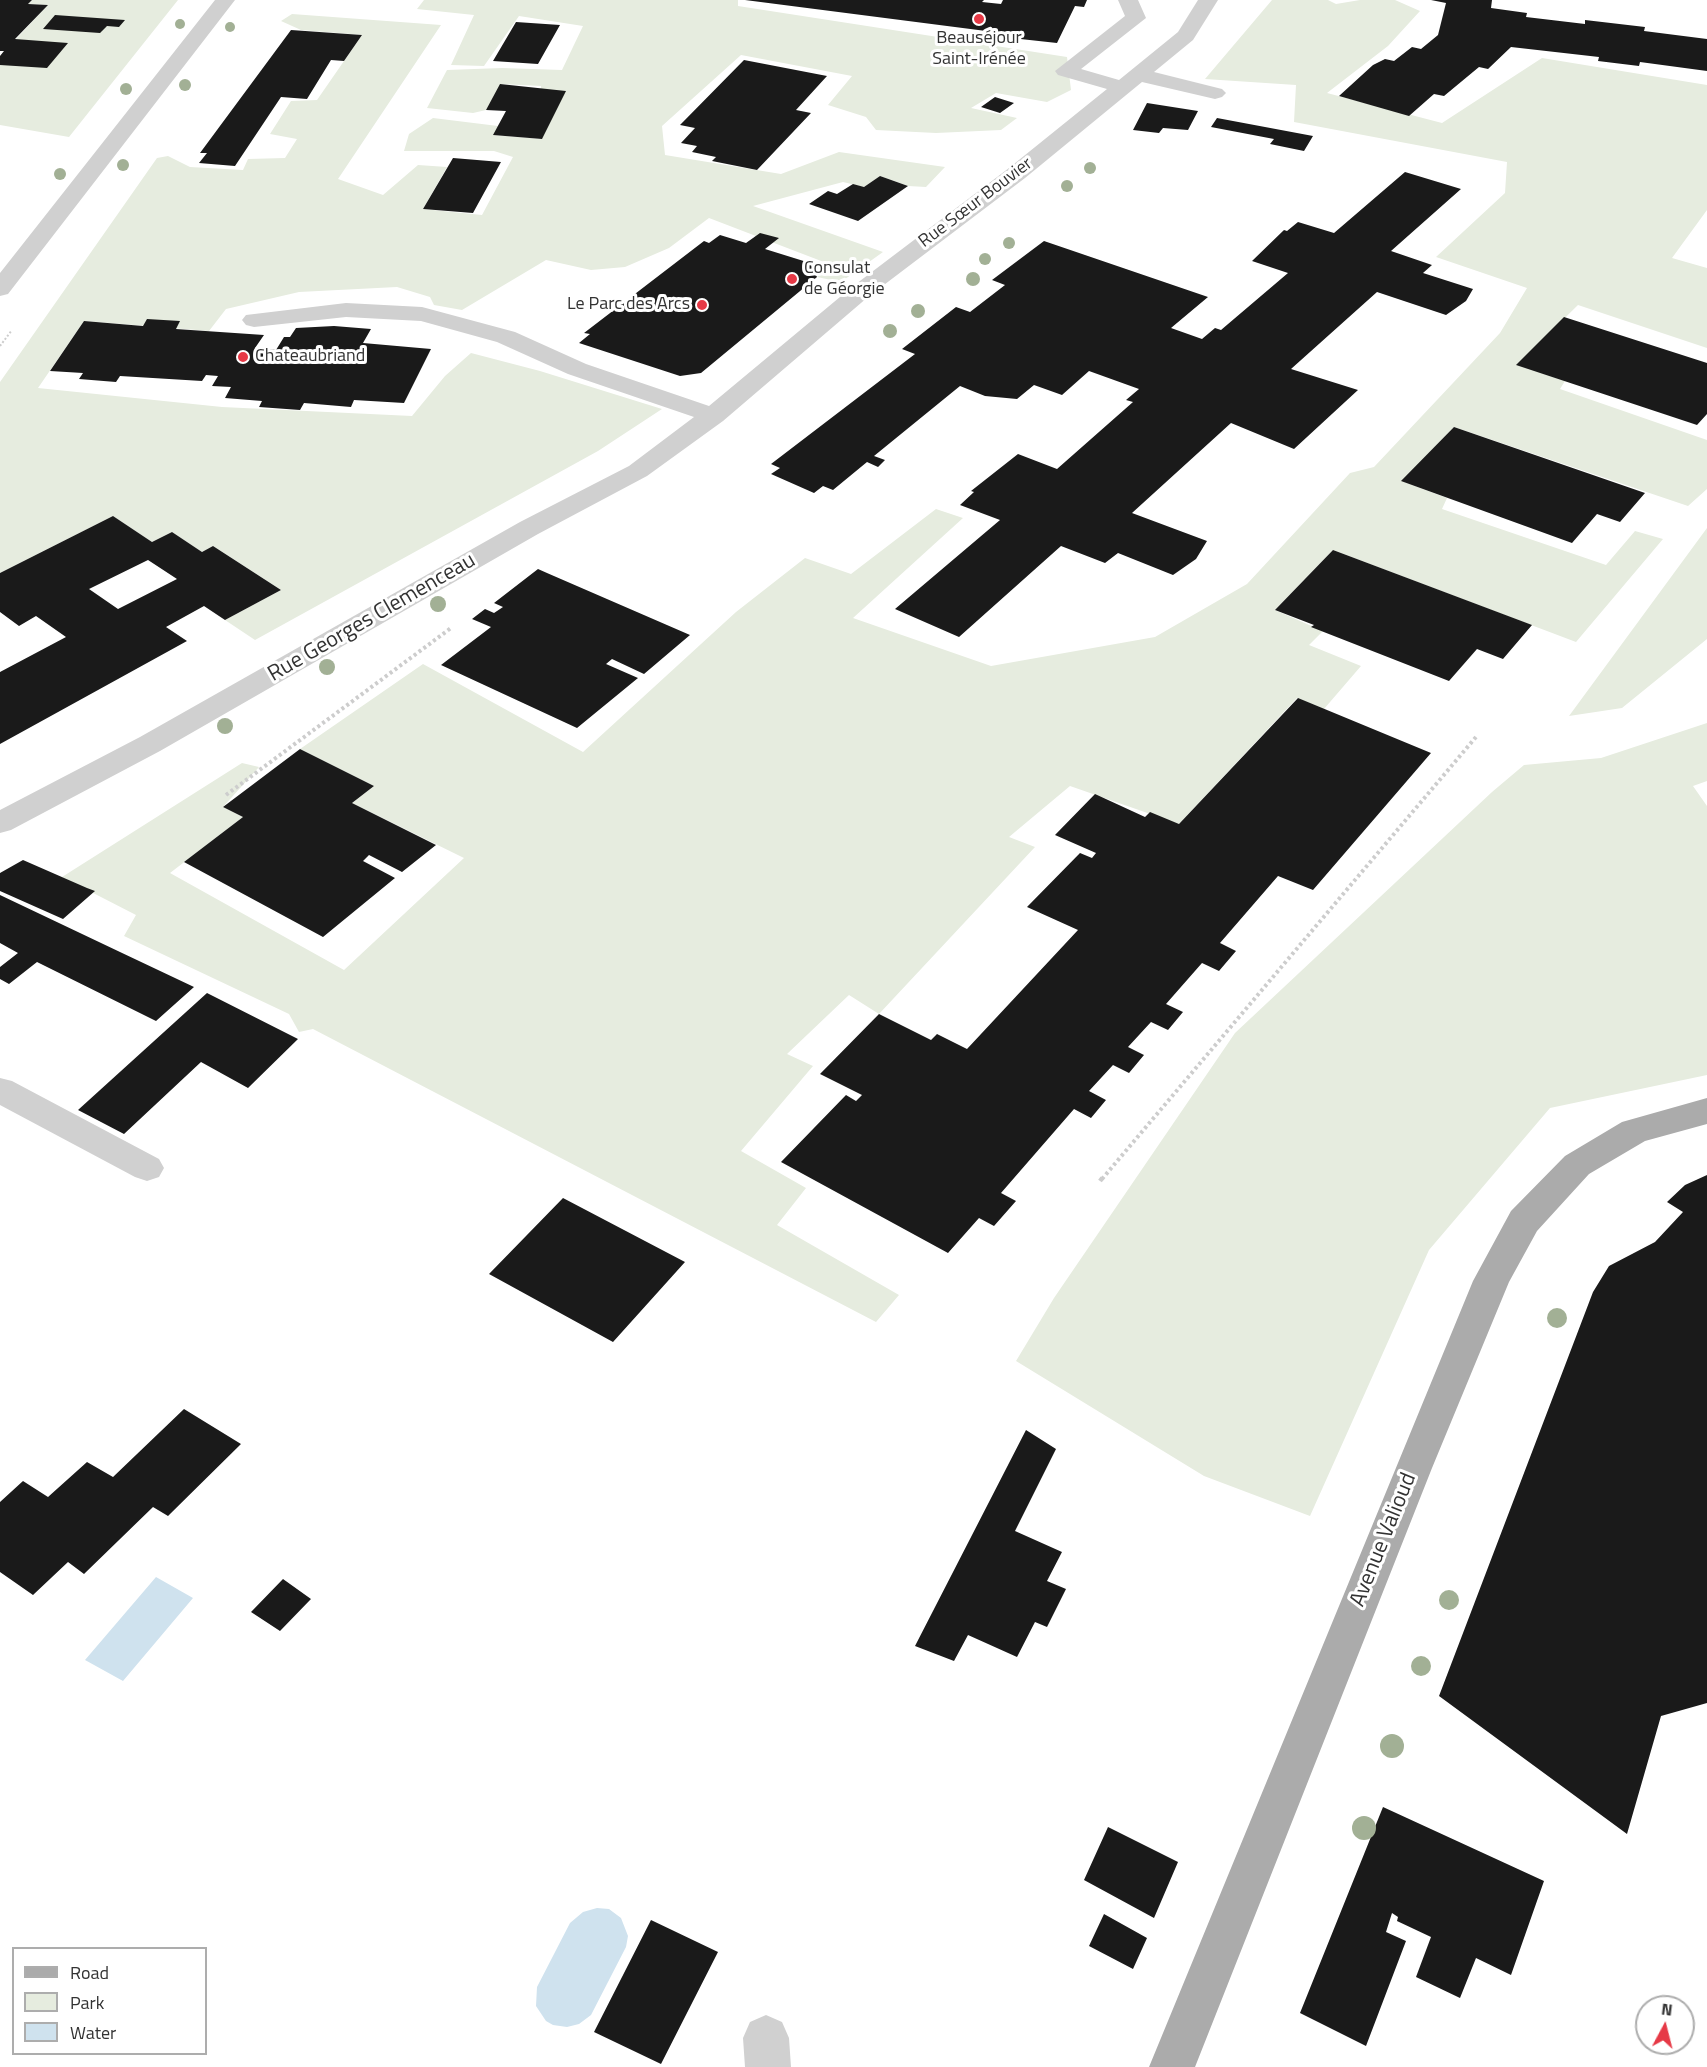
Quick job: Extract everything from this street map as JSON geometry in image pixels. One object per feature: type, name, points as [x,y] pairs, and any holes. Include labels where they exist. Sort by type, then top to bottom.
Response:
[{"type":"main road","name":"Avenue Valioud","points":[[1172,2067],[1491,1281],[1524,1221],[1577,1165],[1634,1131],[1707,1111]]},
{"type":"street","points":[[0,289],[225,0]]},
{"type":"street","points":[[1128,0],[1136,18],[1065,71],[1215,93]]},
{"type":"street","name":"Rue Sœur Bouvier","points":[[724,407],[860,292],[1017,173],[1186,36],[1208,0]]},
{"type":"street","points":[[254,320],[346,310],[422,314],[506,337],[577,369],[724,407]]},
{"type":"street","name":"Rue Georges Clemenceau","points":[[0,823],[150,744],[529,528],[638,471],[724,407]]},
{"type":"street","points":[[0,1090],[147,1168]]},
{"type":"path","points":[[226,795],[451,628]]},
{"type":"path","points":[[1100,1181],[1476,737]]},
{"type":"green space","points":[[32,0],[178,0],[69,137],[0,125],[0,56],[48,5],[28,4]]},
{"type":"green space","points":[[424,0],[738,0],[738,6],[1067,57],[1071,90],[1047,102],[996,93],[971,108],[1017,118],[1001,130],[936,133],[876,130],[866,117],[828,105],[852,76],[741,55],[662,126],[665,155],[781,174],[839,152],[945,167],[926,187],[908,186],[880,176],[864,187],[843,182],[753,206],[883,252],[841,282],[817,277],[829,264],[709,218],[669,248],[625,267],[591,270],[546,260],[462,310],[434,305],[430,297],[397,287],[299,292],[226,309],[209,331],[84,321],[38,388],[222,407],[412,416],[445,376],[471,353],[540,371],[662,409],[598,451],[255,640],[225,620],[281,590],[213,546],[202,552],[172,532],[152,542],[113,516],[0,573],[0,382],[157,158],[168,156],[190,167],[243,170],[248,159],[285,158],[297,139],[270,134],[291,101],[317,100],[362,35],[301,30],[281,21],[292,14],[441,25],[338,179],[383,195],[418,165],[447,167],[423,209],[482,215],[513,157],[494,151],[404,151],[409,134],[433,118],[498,126],[494,135],[542,139],[541,86],[501,84],[486,110],[473,113],[427,108],[447,70],[502,68],[562,70],[583,26],[519,16],[484,66],[451,65],[474,15],[417,9]]},
{"type":"green space","points":[[1272,0],[1328,0],[1336,4],[1360,0],[1395,0],[1420,11],[1388,46],[1327,93],[1442,123],[1542,58],[1707,85],[1707,210],[1672,258],[1707,268],[1707,348],[1578,305],[1517,365],[1565,381],[1560,389],[1707,440],[1707,489],[1688,506],[1454,427],[1402,481],[1447,498],[1442,509],[1606,565],[1635,531],[1663,539],[1576,642],[1333,550],[1275,610],[1323,631],[1309,645],[1361,666],[1324,709],[1297,698],[1179,824],[1070,786],[1009,837],[1035,847],[879,1014],[849,995],[787,1054],[813,1066],[741,1151],[806,1188],[777,1225],[899,1295],[876,1322],[313,1029],[299,1032],[289,1014],[124,936],[136,915],[62,877],[242,763],[259,767],[223,807],[243,817],[170,873],[344,970],[464,858],[352,803],[374,786],[300,749],[423,664],[583,752],[736,612],[805,558],[851,574],[936,509],[963,518],[853,618],[991,666],[1155,637],[1247,584],[1350,473],[1374,467],[1500,333],[1527,288],[1436,257],[1505,193],[1507,162],[1294,122],[1296,85],[1205,79]]},
{"type":"green space","points":[[1707,528],[1707,639],[1622,708],[1569,716]]},
{"type":"green space","points":[[1707,723],[1707,781],[1693,786],[1707,806],[1707,1075],[1550,1108],[1429,1250],[1310,1516],[1204,1476],[1016,1361],[1054,1298],[1235,1033],[1492,792],[1524,765],[1601,758]]},
{"type":"water","points":[[156,1577],[193,1598],[123,1681],[85,1660]]},
{"type":"water","points":[[597,1908],[609,1909],[621,1918],[628,1936],[626,1947],[591,2015],[579,2024],[567,2027],[553,2025],[546,2021],[536,2006],[537,1987],[570,1923],[583,1912]]},
{"type":"building","points":[[0,0],[32,0],[28,4],[48,5],[15,39],[68,43],[47,68],[0,65],[0,56],[4,51],[0,51]]},
{"type":"building","name":"Beauséjour Saint-Irénée","points":[[745,0],[984,0],[982,2],[1001,4],[1003,0],[1087,0],[1084,7],[1075,6],[1057,43],[984,35],[986,31]]},
{"type":"building","points":[[1431,0],[1492,0],[1491,8],[1527,13],[1526,17],[1585,24],[1585,20],[1645,27],[1644,31],[1707,39],[1707,71],[1640,62],[1639,66],[1598,61],[1599,57],[1511,47],[1488,69],[1479,67],[1444,96],[1434,94],[1409,116],[1339,96],[1373,65],[1385,59],[1394,61],[1412,47],[1421,49],[1438,35],[1446,3]]},
{"type":"building","points":[[55,15],[125,20],[119,27],[107,26],[100,33],[43,29]]},
{"type":"building","points":[[516,22],[560,25],[538,64],[493,61]]},
{"type":"building","points":[[291,30],[362,35],[344,61],[331,60],[307,99],[281,97],[235,166],[199,163],[207,153],[200,153]]},
{"type":"building","points":[[744,60],[827,76],[796,110],[811,113],[757,170],[712,161],[716,157],[692,152],[697,146],[681,143],[695,128],[680,125]]},
{"type":"building","points":[[500,84],[566,91],[542,139],[493,135],[506,111],[486,110]]},
{"type":"building","points":[[995,97],[1014,103],[1000,113],[981,107]]},
{"type":"building","points":[[1147,103],[1198,111],[1188,130],[1163,128],[1159,133],[1133,130]]},
{"type":"building","points":[[1217,118],[1313,136],[1304,151],[1270,144],[1274,139],[1211,127]]},
{"type":"building","points":[[453,158],[501,162],[473,213],[423,209]]},
{"type":"building","points":[[1405,172],[1461,189],[1391,251],[1432,265],[1423,273],[1473,289],[1466,301],[1446,315],[1377,292],[1291,369],[1358,390],[1294,449],[1231,423],[1132,513],[1207,541],[1196,559],[1173,575],[1118,553],[1105,563],[1061,546],[959,637],[895,609],[1000,520],[960,505],[974,492],[971,491],[1018,454],[1057,469],[1133,402],[1126,400],[1139,389],[1089,371],[1062,395],[1034,385],[1017,399],[985,396],[960,386],[874,456],[885,460],[878,467],[867,462],[833,490],[823,486],[814,493],[771,474],[780,468],[771,464],[915,354],[902,349],[956,307],[970,312],[1005,285],[992,280],[1044,241],[1208,297],[1171,328],[1202,339],[1215,328],[1221,330],[1288,273],[1252,261],[1284,230],[1287,231],[1298,222],[1334,233]]},
{"type":"building","points":[[880,176],[908,186],[858,221],[809,204],[828,191],[837,194],[853,184],[864,187]]},
{"type":"building","name":"Le Parc des Arcs","points":[[760,233],[779,238],[765,249],[810,263],[817,277],[701,373],[680,376],[579,343],[590,334],[584,333],[704,241],[709,243],[720,235],[746,243]]},
{"type":"building","points":[[1564,317],[1707,363],[1707,414],[1697,425],[1516,365]]},
{"type":"building","name":"Chateaubriand","points":[[147,319],[180,321],[176,329],[264,335],[255,348],[276,350],[284,337],[290,337],[296,328],[334,326],[371,329],[363,343],[431,349],[404,403],[354,400],[351,407],[304,403],[300,410],[259,407],[262,401],[225,398],[231,387],[212,386],[218,376],[206,375],[202,381],[120,376],[116,382],[79,379],[83,373],[50,371],[84,321],[143,326]]},
{"type":"building","points":[[1454,427],[1645,493],[1620,522],[1597,514],[1572,543],[1401,481]]},
{"type":"building","points":[[113,516],[152,542],[172,532],[202,552],[213,546],[281,590],[225,620],[204,606],[166,627],[187,641],[0,744],[0,672],[66,637],[36,616],[19,626],[0,612],[0,573]],"holes":[[[148,560],[177,579],[118,609],[89,589]]]},
{"type":"building","points":[[1333,550],[1532,625],[1503,659],[1477,649],[1449,681],[1311,627],[1314,625],[1275,610]]},
{"type":"building","points":[[538,569],[690,635],[644,674],[612,659],[606,664],[638,678],[577,728],[441,665],[491,627],[472,619],[485,609],[494,613],[503,607],[494,603]]},
{"type":"building","points":[[1298,698],[1431,753],[1313,890],[1278,876],[1220,943],[1236,951],[1219,971],[1202,963],[1166,1004],[1183,1012],[1168,1030],[1151,1022],[1128,1047],[1144,1055],[1129,1073],[1113,1065],[1089,1091],[1106,1100],[1091,1118],[1074,1109],[1001,1193],[1016,1201],[994,1226],[979,1218],[948,1253],[781,1162],[846,1095],[856,1101],[862,1095],[820,1074],[879,1014],[931,1040],[937,1034],[967,1049],[1078,930],[1027,907],[1080,853],[1092,858],[1096,853],[1055,835],[1095,794],[1145,817],[1150,812],[1179,824]]},
{"type":"building","points":[[300,749],[374,786],[352,803],[436,845],[402,872],[369,855],[363,861],[395,878],[323,937],[184,862],[243,817],[223,807]]},
{"type":"building","points":[[23,860],[95,891],[63,919],[0,891],[0,873]]},
{"type":"building","points":[[0,895],[194,987],[156,1021],[37,962],[9,984],[0,979],[0,967],[18,953],[0,943]]},
{"type":"building","points":[[207,993],[298,1039],[248,1088],[201,1062],[124,1134],[78,1110]]},
{"type":"building","points":[[1707,1175],[1707,1703],[1661,1716],[1627,1834],[1439,1696],[1593,1292],[1609,1266],[1655,1242],[1683,1212],[1667,1202],[1685,1185]]},
{"type":"building","points":[[563,1198],[685,1262],[613,1342],[489,1274]]},
{"type":"building","points":[[184,1409],[241,1444],[168,1516],[153,1507],[84,1574],[68,1562],[33,1595],[0,1572],[0,1502],[23,1481],[48,1497],[87,1462],[113,1477]]},
{"type":"building","points":[[1026,1430],[1056,1449],[1015,1531],[1062,1552],[1047,1581],[1066,1589],[1047,1627],[1035,1622],[1017,1657],[968,1635],[954,1661],[915,1646]]},
{"type":"building","points":[[283,1579],[311,1599],[280,1631],[251,1612]]},
{"type":"building","points":[[1383,1807],[1544,1881],[1511,1975],[1476,1958],[1460,1998],[1416,1977],[1431,1937],[1397,1921],[1398,1917],[1392,1913],[1386,1932],[1406,1941],[1366,2046],[1300,2013]]},
{"type":"building","points":[[1108,1827],[1178,1862],[1154,1918],[1084,1880]]},
{"type":"building","points":[[1104,1914],[1147,1938],[1133,1969],[1089,1946]]},
{"type":"building","points":[[651,1920],[718,1952],[661,2064],[594,2032]]},
{"type":"place","name":"Beauséjour Saint-Irénée","points":[[979,19]]},
{"type":"place","name":"Consulat de Géorgie","points":[[792,279]]},
{"type":"place","name":"Le Parc des Arcs","points":[[702,305]]},
{"type":"place","name":"Chateaubriand","points":[[243,357]]}]
